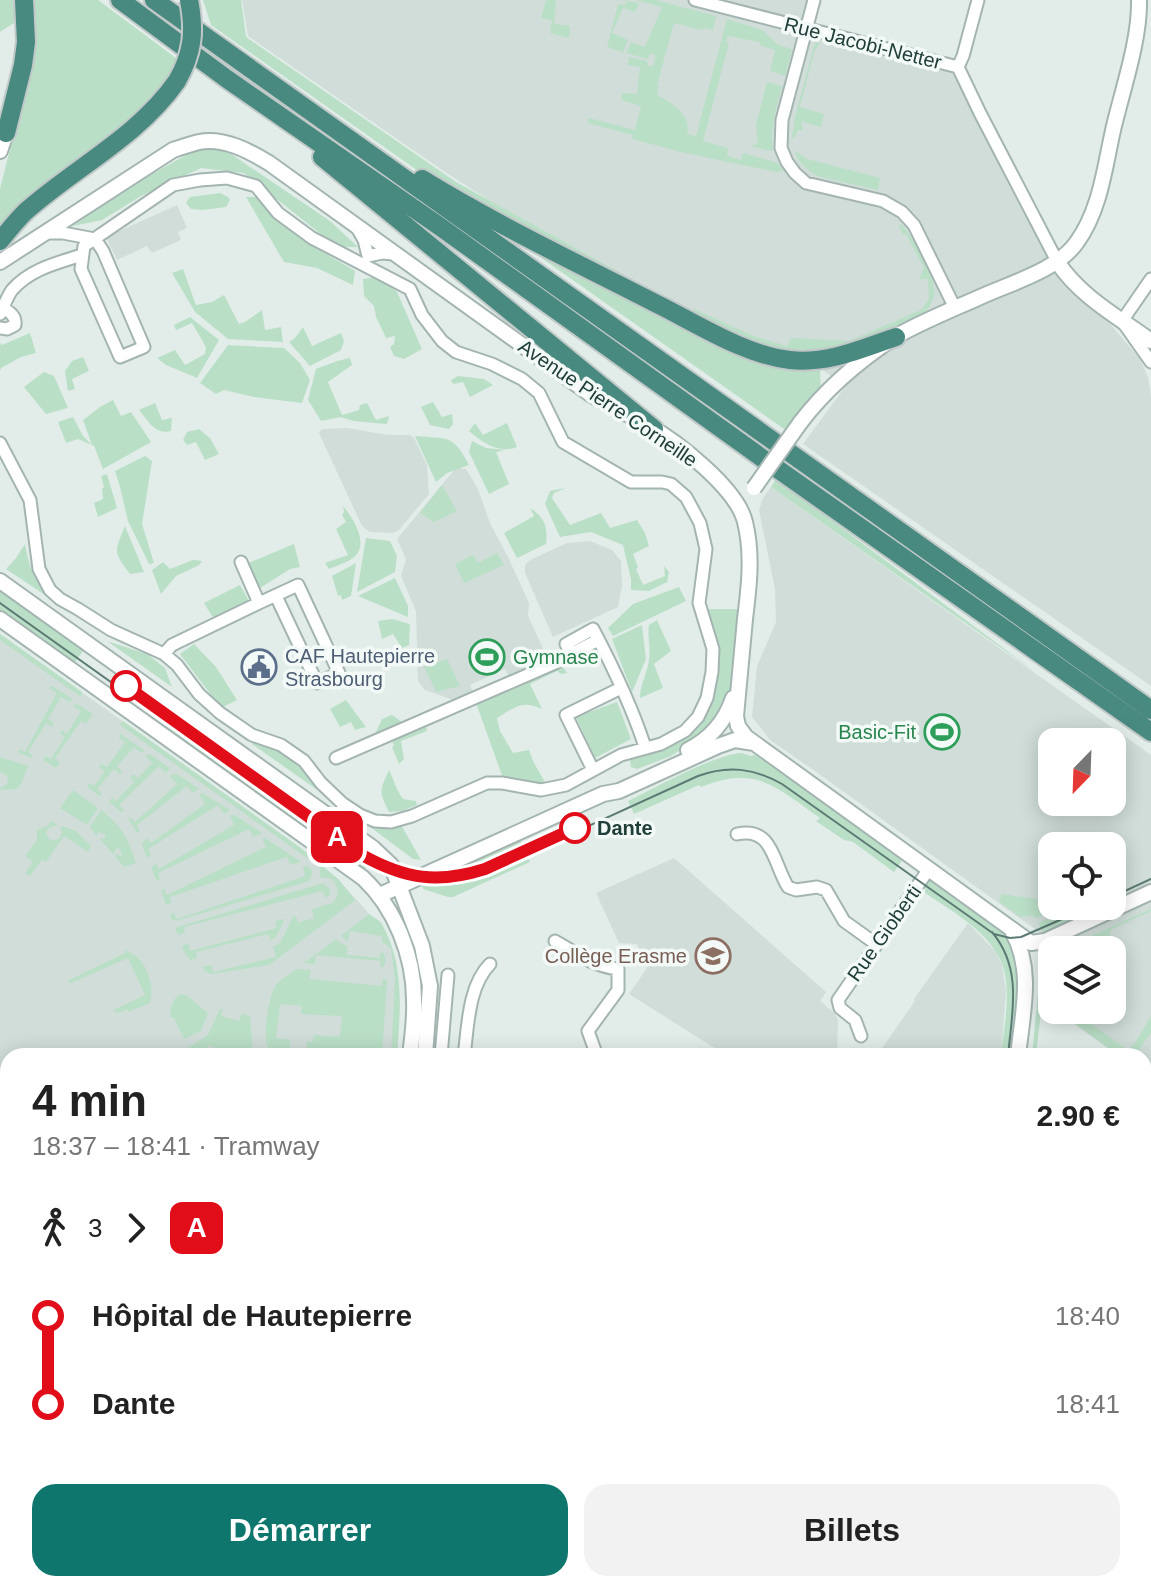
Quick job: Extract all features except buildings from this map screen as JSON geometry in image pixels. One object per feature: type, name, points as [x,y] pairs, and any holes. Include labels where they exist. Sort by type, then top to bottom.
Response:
[{"type":"highway","points":[[6,133],[23,65],[26,42],[24,0]]},
{"type":"highway","points":[[120,0],[227,79],[442,228],[1151,732]]},
{"type":"highway","points":[[154,0],[1151,710]]},
{"type":"highway","points":[[0,241],[22,214],[146,117],[167,96],[186,62],[193,35],[189,0]]},
{"type":"highway","points":[[224,51],[452,197],[737,344],[775,358],[817,361],[844,356],[896,337]]},
{"type":"highway","points":[[227,79],[654,429]]},
{"type":"street","name":"Rue Jacobi-Netter","points":[[695,0],[958,67],[1058,263]]},
{"type":"street","points":[[814,0],[782,120],[781,148],[787,162],[806,183],[883,201],[902,212],[914,225],[955,308]]},
{"type":"street","points":[[958,67],[978,0]]},
{"type":"street","points":[[745,520],[747,500],[754,488],[800,423],[831,388],[896,337],[1058,263],[1078,240],[1096,204],[1134,41],[1139,0]]},
{"type":"street","points":[[0,151],[6,133]]},
{"type":"street","name":"Avenue Pierre Corneille","points":[[0,262],[173,150],[208,141],[240,147],[269,163],[590,394],[654,429],[719,480],[730,492],[745,520],[750,573],[736,716],[738,726],[754,743],[1024,939],[1038,942]]},
{"type":"street","points":[[0,443],[30,500],[39,569],[50,590],[111,630],[164,654],[220,713],[252,735],[281,745],[304,761],[342,803],[375,821],[392,822],[412,816],[487,783],[541,790],[558,788],[621,755],[661,744],[685,731],[698,717],[707,698],[713,649],[699,603],[706,549],[700,523],[686,497],[671,484],[631,482],[563,442],[539,393],[522,379],[492,364],[456,352],[442,341],[422,315],[410,289],[364,260],[312,238],[278,213],[256,186],[227,178],[173,185],[95,239],[84,246],[81,269],[120,357],[144,347],[103,251],[95,239],[43,233]]},
{"type":"street","points":[[354,222],[364,240],[364,260]]},
{"type":"street","points":[[364,260],[382,253],[397,254]]},
{"type":"street","points":[[0,328],[11,329],[15,323],[11,313],[2,311],[11,292],[25,278],[42,268],[82,255]]},
{"type":"street","points":[[1058,263],[1078,288],[1151,341]]},
{"type":"street","points":[[1122,321],[1151,279]]},
{"type":"street","points":[[1122,321],[1151,362]]},
{"type":"street","points":[[241,562],[259,603]]},
{"type":"street","points":[[0,581],[240,751],[373,848],[391,865],[422,946],[430,986],[426,1048]]},
{"type":"street","points":[[164,654],[172,645],[298,585],[339,673],[317,683],[276,596]]},
{"type":"street","points":[[48,615],[60,599]]},
{"type":"street","points":[[0,619],[363,878],[380,895],[401,938],[413,979],[411,1048]]},
{"type":"street","points":[[336,758],[555,663],[598,640],[645,747]]},
{"type":"street","points":[[380,895],[603,794],[616,784],[702,742],[721,723],[739,680]]},
{"type":"street","points":[[593,770],[566,715],[621,688]]},
{"type":"street","points":[[240,751],[252,735]]},
{"type":"street","points":[[603,794],[619,791],[727,742],[742,740],[754,743]]},
{"type":"street","points":[[737,834],[753,832],[763,837],[788,887],[826,890],[844,921],[876,944]]},
{"type":"street","name":"Rue Gioberti","points":[[861,1036],[855,1020],[840,1008],[838,1000],[929,869]]},
{"type":"street","points":[[1052,936],[1151,892]]},
{"type":"street","name":"Avenue Pierre Corneille","points":[[1005,924],[1013,932],[1022,952],[1025,977],[1019,1048]]},
{"type":"street","points":[[555,941],[589,962],[618,969],[618,990],[588,1031],[594,1048]]},
{"type":"street","name":"Avenue Pierre Corneille","points":[[1025,977],[1038,944]]},
{"type":"street","points":[[465,1048],[472,1001],[482,972],[490,964]]},
{"type":"street","points":[[442,1048],[448,975]]},
{"type":"shaded area","points":[[242,0],[817,0],[807,27],[958,67],[1058,263],[1140,359],[1148,377],[1151,396],[1151,686],[803,444],[845,387],[820,368],[617,289],[623,274],[495,204],[248,36]]},
{"type":"shaded area","points":[[177,205],[187,228],[178,232],[181,240],[152,253],[147,246],[117,260],[106,237]]},
{"type":"shaded area","points":[[347,428],[388,435],[410,435],[427,465],[429,494],[393,533],[370,532],[362,526],[319,433],[322,429]]},
{"type":"shaded area","points":[[456,468],[466,469],[477,487],[490,523],[529,603],[528,616],[547,657],[509,676],[505,669],[470,685],[474,695],[459,702],[425,690],[418,681],[416,611],[401,576],[406,559],[397,539]]},
{"type":"shaded area","points":[[771,487],[1113,728],[1038,728],[1038,816],[1126,816],[1126,737],[1151,755],[1151,1048],[1108,1048],[1074,1024],[1126,1024],[1126,936],[1045,936],[770,740],[752,717],[757,666],[776,622],[775,589],[759,510]]},
{"type":"shaded area","points":[[590,541],[612,550],[621,561],[622,586],[618,607],[553,637],[525,573],[525,565],[567,543]]},
{"type":"shaded area","points":[[0,634],[302,849],[338,879],[371,916],[381,922],[396,961],[400,1003],[397,1048],[0,1048]]},
{"type":"shaded area","name":"Collège Erasme","points":[[674,858],[826,992],[820,1001],[838,1020],[837,1048],[715,1048],[629,994],[647,968],[637,944],[619,943],[596,893]]},
{"type":"shaded area","points":[[968,923],[996,952],[1002,965],[1006,991],[1002,1048],[882,1048]]},
{"type":"green space","points":[[0,0],[13,0],[17,21],[0,32]]},
{"type":"green space","points":[[33,0],[98,0],[180,61],[161,97],[0,234],[0,189],[34,54]]},
{"type":"green space","points":[[203,0],[241,0],[246,37],[456,182],[623,274],[618,288],[820,368],[821,391],[787,431],[211,25]]},
{"type":"green space","points":[[546,0],[556,0],[554,24],[570,26],[569,38],[550,33],[552,20],[541,18]]},
{"type":"green space","points":[[621,0],[639,3],[635,12],[623,8],[612,33],[628,40],[623,52],[607,47],[618,4],[625,5],[627,2]]},
{"type":"green space","points":[[636,0],[655,0],[716,16],[713,30],[674,23],[657,85],[657,95],[684,115],[687,134],[696,136],[727,19],[762,30],[778,45],[792,49],[785,76],[770,71],[775,50],[760,45],[760,42],[728,36],[726,42],[729,43],[703,141],[728,148],[727,156],[741,160],[743,153],[778,163],[783,171],[681,152],[588,123],[589,118],[635,130],[641,106],[621,100],[622,93],[637,94],[640,67],[628,65],[629,57],[647,61],[647,65],[653,66],[656,55],[650,53],[648,59],[626,53],[631,42],[645,47],[662,7]]},
{"type":"green space","points":[[815,42],[819,43],[800,107],[824,114],[821,127],[801,121],[803,130],[798,130],[792,138],[795,117]]},
{"type":"green space","points":[[767,82],[782,86],[771,151],[751,146],[758,143],[756,125]]},
{"type":"green space","points":[[200,147],[225,150],[330,221],[358,247],[337,247],[244,173],[201,168],[141,196],[102,220],[73,226],[126,189]]},
{"type":"green space","points":[[797,152],[807,159],[880,178],[878,190],[817,176],[802,164]]},
{"type":"green space","points":[[220,193],[230,200],[226,207],[191,209],[186,203],[190,197]]},
{"type":"green space","points":[[246,197],[257,197],[298,237],[355,271],[353,285],[317,268],[284,262]]},
{"type":"green space","points":[[901,224],[926,264],[932,281],[933,298],[927,316],[872,342],[829,355],[764,349],[692,314],[694,309],[756,337],[787,346],[791,338],[849,341],[921,310],[929,299],[928,279],[919,279],[924,268],[906,234],[903,235]]},
{"type":"green space","points":[[183,269],[196,305],[212,302],[224,295],[239,324],[262,310],[265,330],[281,327],[283,342],[228,339],[195,312],[172,273]]},
{"type":"green space","points":[[379,277],[397,292],[422,349],[404,359],[394,356],[390,347],[394,344],[395,336],[386,338],[374,306],[364,296],[363,279]]},
{"type":"green space","points":[[190,317],[219,340],[197,378],[157,358],[175,350],[185,365],[205,354],[206,347],[192,323],[176,330],[174,325]]},
{"type":"green space","points":[[303,327],[312,346],[341,333],[344,341],[341,350],[310,366],[289,342]]},
{"type":"green space","points":[[30,333],[36,353],[21,357],[0,371],[0,343],[2,345]]},
{"type":"green space","points":[[228,345],[284,348],[300,363],[310,380],[302,403],[224,390],[216,394],[200,383]]},
{"type":"green space","points":[[83,357],[89,371],[72,379],[75,389],[68,391],[65,371],[72,361]]},
{"type":"green space","points":[[350,358],[352,365],[328,382],[342,415],[359,410],[360,405],[367,403],[376,420],[389,416],[387,424],[341,417],[321,421],[308,400],[316,369]]},
{"type":"green space","points":[[44,372],[54,376],[68,408],[46,414],[24,387]]},
{"type":"green space","points":[[458,376],[484,379],[493,385],[470,397],[463,382],[453,384],[451,380]]},
{"type":"green space","points":[[113,400],[121,416],[131,412],[151,442],[103,469],[94,446],[78,439],[66,443],[58,422],[73,417],[92,445],[83,420]]},
{"type":"green space","points":[[433,402],[442,417],[452,414],[453,424],[449,429],[430,425],[421,407]]},
{"type":"green space","points":[[155,403],[162,420],[172,418],[171,431],[156,429],[139,410]]},
{"type":"green space","points":[[475,423],[483,435],[507,423],[517,447],[504,449],[486,443],[469,431]]},
{"type":"green space","points":[[199,429],[210,438],[219,454],[205,460],[196,442],[187,445],[183,440],[187,432]]},
{"type":"green space","points":[[415,436],[435,437],[454,443],[469,465],[447,473],[436,482]]},
{"type":"green space","points":[[472,441],[486,448],[505,450],[496,452],[509,484],[489,494],[469,452]]},
{"type":"green space","points":[[145,456],[152,461],[142,524],[154,563],[149,564],[128,521],[115,471]]},
{"type":"green space","points":[[107,474],[117,508],[98,517],[94,503],[103,499],[101,476]]},
{"type":"green space","points":[[776,479],[1034,671],[771,487]]},
{"type":"green space","points":[[442,485],[457,511],[434,522],[420,513]]},
{"type":"green space","points":[[566,488],[554,493],[552,498],[570,525],[601,513],[610,528],[637,520],[649,546],[633,554],[643,585],[665,576],[664,566],[669,572],[667,582],[649,591],[631,590],[623,545],[591,532],[560,537],[545,504],[550,491]]},
{"type":"green space","points":[[343,506],[358,532],[360,546],[353,558],[329,569],[325,563],[348,555],[336,529],[346,522],[342,515]]},
{"type":"green space","points":[[530,508],[544,523],[546,544],[517,558],[504,533],[534,516]]},
{"type":"green space","points":[[125,526],[144,572],[130,574],[118,556],[117,547]]},
{"type":"green space","points":[[366,538],[390,541],[397,556],[395,572],[357,592]]},
{"type":"green space","points":[[25,544],[34,575],[54,601],[6,569]]},
{"type":"green space","points":[[294,544],[300,567],[290,569],[257,590],[246,564]]},
{"type":"green space","points":[[497,553],[504,565],[464,583],[455,564],[473,555],[478,563]]},
{"type":"green space","points":[[193,560],[202,561],[176,576],[161,594],[152,570],[163,562],[170,569]]},
{"type":"green space","points":[[356,563],[351,596],[342,600],[332,576]]},
{"type":"green space","points":[[395,578],[408,606],[408,617],[358,596]]},
{"type":"green space","points":[[240,585],[250,603],[212,616],[204,603]]},
{"type":"green space","points":[[679,587],[686,601],[613,636],[608,628],[633,604]]},
{"type":"green space","points":[[0,588],[85,648],[73,665],[0,612]]},
{"type":"green space","points":[[708,609],[738,609],[736,656],[728,705],[714,728],[671,756],[637,769],[631,767],[632,755],[663,750],[682,741],[695,731],[708,711],[715,687],[716,640]]},
{"type":"green space","points":[[392,619],[410,624],[409,645],[402,648],[393,634],[382,639],[378,621]]},
{"type":"green space","points":[[657,620],[671,651],[654,664],[663,688],[640,698],[649,659],[649,625]]},
{"type":"green space","points":[[642,625],[646,659],[632,692],[612,639]]},
{"type":"green space","points":[[0,634],[82,692],[81,697],[0,640]]},
{"type":"green space","points":[[107,641],[147,654],[165,668],[172,687]]},
{"type":"green space","points":[[194,644],[216,667],[237,700],[221,708],[180,654]]},
{"type":"green space","points":[[447,659],[460,686],[436,692],[424,666]]},
{"type":"green space","points":[[560,662],[567,673],[557,671],[530,684],[542,709],[523,705],[497,718],[500,731],[513,753],[529,750],[546,784],[503,778],[476,703]]},
{"type":"green space","points":[[52,686],[72,699],[70,702],[61,697],[48,719],[54,723],[52,727],[46,723],[28,752],[32,758],[19,753],[19,749],[25,752],[57,693],[49,688]]},
{"type":"green space","points":[[346,700],[366,727],[355,730],[351,722],[340,727],[330,709]]},
{"type":"green space","points":[[617,702],[631,739],[595,758],[576,717]]},
{"type":"green space","points":[[77,704],[93,714],[86,724],[81,721],[55,758],[60,763],[56,768],[43,760],[45,756],[51,759],[65,737],[61,730],[67,734],[81,711],[73,706]]},
{"type":"green space","points":[[176,712],[375,854],[365,869],[164,729]]},
{"type":"green space","points":[[424,714],[427,731],[401,741],[404,759],[399,764],[390,735],[369,747],[382,719],[392,715],[402,722]]},
{"type":"green space","points":[[123,721],[302,849],[338,879],[355,900],[269,965],[211,974],[205,971],[202,967],[211,965],[213,972],[276,957],[273,947],[280,943],[293,917],[296,916],[298,923],[314,918],[312,909],[333,903],[338,894],[337,888],[332,879],[320,877],[317,865],[120,725]]},
{"type":"green space","points":[[120,734],[144,750],[142,753],[134,747],[117,766],[122,771],[120,774],[114,769],[97,789],[102,794],[99,796],[87,786],[88,783],[94,786],[105,771],[99,767],[101,764],[107,767],[125,742],[119,738]]},
{"type":"green space","points":[[256,738],[296,764],[330,799],[252,744]]},
{"type":"green space","points":[[742,753],[769,762],[903,859],[894,872],[853,842],[844,840],[816,821],[820,818],[785,793],[755,779],[734,778],[699,785],[634,814],[628,801],[701,765]]},
{"type":"green space","points":[[148,754],[170,768],[166,773],[159,766],[119,805],[124,810],[121,812],[109,801],[112,798],[116,801],[134,782],[130,777],[133,774],[138,778],[152,763],[146,756]]},
{"type":"green space","points":[[0,757],[28,766],[16,789],[0,790],[8,779],[0,772]]},
{"type":"green space","points":[[389,770],[403,799],[416,801],[417,805],[389,812],[382,791]]},
{"type":"green space","points":[[173,774],[199,789],[193,793],[187,786],[137,825],[140,831],[137,833],[128,818],[135,822],[177,784],[170,776]]},
{"type":"green space","points":[[73,790],[98,808],[87,825],[60,808]]},
{"type":"green space","points":[[202,793],[230,810],[224,814],[218,805],[148,849],[151,855],[147,858],[142,844],[147,838],[151,843],[205,804],[199,795]]},
{"type":"green space","points":[[101,810],[123,834],[136,863],[124,867],[115,856],[122,855],[120,849],[117,848],[113,854],[100,839],[105,838],[105,834],[98,832],[97,836],[90,827]]},
{"type":"green space","points":[[232,815],[262,833],[253,837],[249,829],[158,873],[160,880],[157,881],[151,868],[156,864],[159,869],[234,825]]},
{"type":"green space","points":[[361,820],[400,823],[421,860],[413,859]]},
{"type":"green space","points":[[50,821],[58,825],[48,828],[46,833],[49,839],[60,838],[60,828],[63,826],[76,831],[91,846],[88,852],[64,836],[46,862],[42,860],[30,876],[25,873],[33,862],[25,856],[37,840],[37,830],[48,826]]},
{"type":"green space","points":[[262,839],[301,862],[290,865],[287,857],[170,897],[171,903],[166,905],[161,890],[164,889],[167,895],[266,847]]},
{"type":"green space","points":[[520,839],[530,862],[453,897],[423,889],[422,885]]},
{"type":"green space","points":[[305,866],[313,873],[309,881],[176,921],[171,919],[174,913],[177,919],[305,876]]},
{"type":"green space","points":[[929,881],[934,881],[1002,928],[1011,938],[1021,966],[1014,1048],[1002,1048],[1007,989],[1002,963],[996,952],[963,919],[924,892]]},
{"type":"green space","points":[[320,884],[330,889],[326,898],[322,891],[184,927],[185,933],[178,935],[175,928]]},
{"type":"green space","points":[[1002,894],[1038,899],[1038,917],[1020,917],[999,902]]},
{"type":"green space","points":[[1151,909],[1112,929],[1109,936],[1091,936]]},
{"type":"green space","points":[[369,914],[383,926],[390,941],[398,973],[397,1048],[391,1048],[395,980],[391,948],[382,942],[382,936],[350,931],[348,941],[341,936]]},
{"type":"green space","points":[[285,919],[276,937],[271,940],[268,934],[196,952],[197,958],[191,960],[182,946],[188,943],[190,951],[277,928],[275,921]]},
{"type":"green space","points":[[1045,920],[1078,920],[1044,935],[1038,923]]},
{"type":"green space","points":[[336,939],[347,946],[347,955],[380,958],[381,951],[385,958],[384,966],[380,968],[381,961],[316,955],[315,964],[304,963]]},
{"type":"green space","points":[[125,950],[141,961],[150,978],[150,1003],[128,1012],[127,1009],[118,1013],[113,1010],[145,995],[128,958],[71,983],[67,981],[125,953]]},
{"type":"green space","points":[[296,969],[311,970],[309,979],[382,986],[383,979],[387,980],[383,1048],[307,1048],[307,1041],[313,1042],[314,1035],[340,1037],[342,1016],[301,1014],[302,1006],[280,1004],[276,1038],[290,1040],[290,1048],[269,1048],[267,1016],[276,985]]},
{"type":"green space","points":[[1038,992],[1039,1024],[1037,1048],[1033,1048]]},
{"type":"green space","points":[[181,994],[208,1013],[201,1031],[184,1039],[174,1018],[170,1017],[174,1000]]},
{"type":"green space","points":[[220,1009],[223,1009],[221,1016],[239,1021],[242,1014],[250,1016],[252,1048],[215,1048],[209,1045],[207,1048],[188,1048],[208,1035]]},
{"type":"green space","points":[[1151,1016],[1151,1033],[1140,1048],[1129,1048]]},
{"type":"green space","points":[[1075,1024],[1092,1024],[1125,1048],[1108,1048]]},
{"type":"tram line","points":[[0,603],[362,861],[404,879],[449,882],[479,876],[698,776],[730,769],[761,774],[782,784],[994,934],[1021,937],[1060,920]]},
{"type":"tram line","name":"A","points":[[126,686],[362,855],[397,872],[434,878],[470,874],[575,828]]},
{"type":"tram line","points":[[1126,891],[1151,879]]},
{"type":"tram line","points":[[992,932],[1002,946],[1012,976],[1009,1048]]},
{"type":"place","name":"Gymnase","points":[[487,657]]},
{"type":"place","name":"CAF Hautepierre Strasbourg","points":[[259,667]]},
{"type":"place","name":"Basic-Fit","points":[[942,732]]},
{"type":"place","name":"Dante","points":[[575,828]]},
{"type":"place","name":"Collège Erasme","points":[[713,956]]}]
